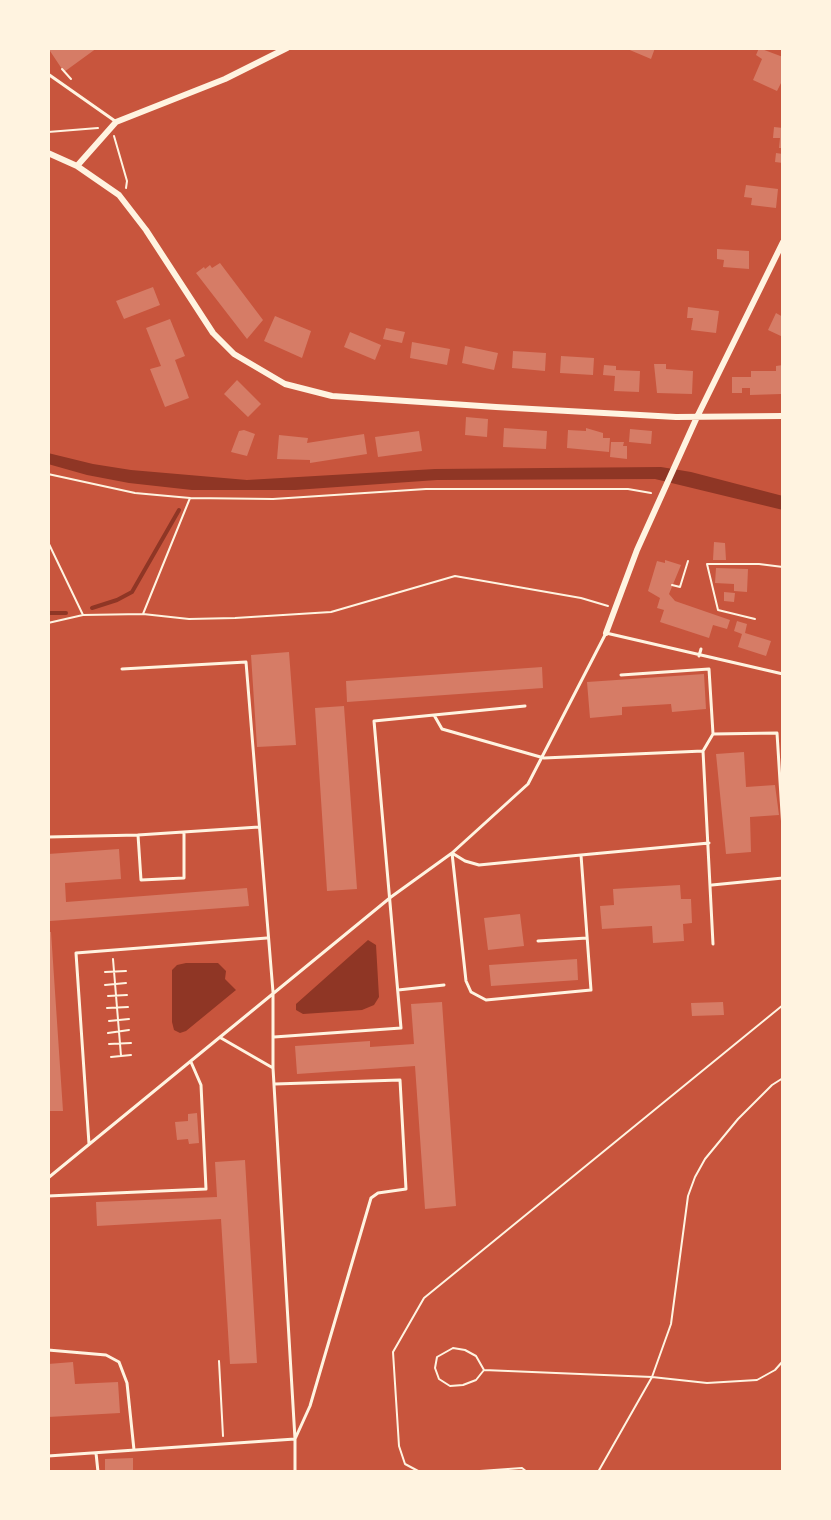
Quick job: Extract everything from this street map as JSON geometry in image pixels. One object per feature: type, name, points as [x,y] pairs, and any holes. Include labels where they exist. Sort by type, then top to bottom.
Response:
[{"type":"street","points":[[77,166],[114,124],[225,79],[287,48]]},
{"type":"street","points":[[48,153],[77,166],[119,195],[146,230],[213,333],[234,354],[285,384],[332,396],[496,407],[697,417],[783,416]]},
{"type":"street","points":[[606,633],[637,550],[697,417],[783,242]]},
{"type":"lane","points":[[48,74],[114,124]]},
{"type":"lane","points":[[48,1178],[391,897],[452,853],[528,783],[606,633],[783,674]]},
{"type":"lane","points":[[699,656],[701,650]]},
{"type":"lane","points":[[122,669],[246,662],[273,992],[273,1068],[295,1472]]},
{"type":"lane","points":[[621,675],[709,669],[713,734],[703,751],[712,885],[712,944]]},
{"type":"lane","points":[[273,1037],[401,1028],[374,721],[525,706]]},
{"type":"lane","points":[[434,715],[442,729],[543,758],[703,751]]},
{"type":"lane","points":[[713,734],[777,733],[783,829]]},
{"type":"lane","points":[[48,837],[138,835],[259,826]]},
{"type":"lane","points":[[138,835],[141,880],[184,878],[184,832]]},
{"type":"lane","points":[[452,853],[465,861],[479,865],[709,843]]},
{"type":"lane","points":[[452,853],[466,981],[471,992],[486,1000],[591,990],[581,855]]},
{"type":"lane","points":[[712,885],[783,878]]},
{"type":"lane","points":[[88,1144],[76,953],[267,938]]},
{"type":"lane","points":[[538,941],[587,938]]},
{"type":"lane","points":[[398,990],[444,985]]},
{"type":"lane","points":[[221,1038],[273,1068]]},
{"type":"lane","points":[[48,1196],[206,1189],[201,1086],[191,1062]]},
{"type":"lane","points":[[275,1084],[400,1080],[406,1190],[378,1193],[371,1198],[310,1406],[295,1439]]},
{"type":"lane","points":[[48,1350],[106,1355],[119,1362],[126,1383],[134,1450]]},
{"type":"lane","points":[[48,1456],[295,1439]]},
{"type":"lane","points":[[96,1453],[98,1472]]},
{"type":"path","points":[[48,132],[114,124],[127,181],[126,191]]},
{"type":"path","points":[[48,474],[135,493],[190,498],[273,499],[426,489],[628,489],[654,494]]},
{"type":"path","points":[[143,614],[190,498]]},
{"type":"path","points":[[48,542],[83,615]]},
{"type":"path","points":[[672,585],[680,587],[688,561]]},
{"type":"path","points":[[716,615],[718,610],[707,564],[759,564],[783,567]]},
{"type":"path","points":[[48,623],[83,615],[143,614],[189,619],[331,612],[455,576],[581,597],[616,609]]},
{"type":"path","points":[[718,610],[755,620]]},
{"type":"path","points":[[112,950],[122,1056]]},
{"type":"path","points":[[105,972],[126,971]]},
{"type":"path","points":[[105,985],[126,983]]},
{"type":"path","points":[[108,996],[127,995]]},
{"type":"path","points":[[420,1472],[405,1464],[399,1446],[393,1352],[424,1298],[783,1005]]},
{"type":"path","points":[[107,1008],[128,1007]]},
{"type":"path","points":[[109,1021],[129,1018]]},
{"type":"path","points":[[108,1033],[129,1030]]},
{"type":"path","points":[[109,1044],[131,1043]]},
{"type":"path","points":[[111,1057],[131,1055]]},
{"type":"path","points":[[598,1472],[652,1377],[671,1324],[688,1196],[695,1177],[705,1160],[738,1119],[772,1085],[783,1078]]},
{"type":"path","points":[[484,1370],[476,1356],[458,1348],[442,1352],[435,1362],[439,1379],[450,1386],[470,1383],[484,1370],[652,1377],[706,1383],[757,1380],[775,1370],[783,1361]]},
{"type":"path","points":[[219,1361],[223,1444]]},
{"type":"path","points":[[466,1472],[522,1468],[527,1472]]},
{"type":"shaded area","points":[[48,453],[131,470],[247,480],[435,469],[661,467],[691,472],[783,496],[783,510],[655,479],[437,480],[295,490],[192,490],[129,483],[87,475],[48,464]]},
{"type":"shaded area","points":[[368,940],[376,945],[379,997],[374,1005],[362,1010],[303,1014],[296,1010],[296,1004]]},
{"type":"shaded area","points":[[218,963],[226,971],[225,979],[236,990],[186,1031],[180,1033],[174,1030],[172,1022],[172,970],[177,965]]},
{"type":"building","points":[[48,48],[97,48],[64,72]]},
{"type":"building","points":[[625,48],[655,48],[651,59]]},
{"type":"building","points":[[759,48],[783,57],[783,79],[777,91],[753,80],[762,59],[756,55]]},
{"type":"building","points":[[774,127],[783,128],[783,148],[779,148],[780,138],[773,138]]},
{"type":"building","points":[[776,153],[783,154],[783,163],[775,162]]},
{"type":"building","points":[[746,185],[778,189],[776,208],[751,205],[752,198],[744,197]]},
{"type":"building","points":[[717,249],[749,251],[749,269],[723,267],[724,260],[717,259]]},
{"type":"building","points":[[220,263],[263,320],[247,339],[196,273],[204,267],[205,269],[210,265],[212,268]]},
{"type":"building","points":[[153,287],[160,305],[124,319],[116,301]]},
{"type":"building","points":[[688,307],[719,311],[716,333],[691,330],[693,318],[687,318]]},
{"type":"building","points":[[776,313],[783,317],[783,337],[768,330]]},
{"type":"building","points":[[275,316],[311,331],[302,358],[264,341]]},
{"type":"building","points":[[170,319],[185,356],[175,360],[189,398],[165,407],[150,369],[161,366],[146,328]]},
{"type":"building","points":[[386,328],[405,332],[402,343],[383,339]]},
{"type":"building","points":[[350,332],[381,345],[375,360],[344,347]]},
{"type":"building","points":[[412,342],[450,349],[447,365],[410,358]]},
{"type":"building","points":[[465,346],[498,353],[494,370],[462,363]]},
{"type":"building","points":[[513,351],[546,353],[545,371],[512,368]]},
{"type":"building","points":[[561,356],[594,358],[593,375],[560,373]]},
{"type":"building","points":[[654,364],[666,364],[666,369],[693,371],[692,394],[657,393]]},
{"type":"building","points":[[604,365],[616,366],[616,370],[640,371],[639,392],[614,391],[615,376],[603,375]]},
{"type":"building","points":[[783,365],[781,394],[750,395],[750,388],[742,388],[742,393],[732,393],[732,377],[751,377],[751,371],[776,371],[776,366]]},
{"type":"building","points":[[237,380],[261,404],[248,417],[224,394]]},
{"type":"building","points":[[466,417],[488,419],[487,437],[465,435]]},
{"type":"building","points":[[504,428],[547,431],[546,449],[503,447]]},
{"type":"building","points":[[586,428],[603,433],[603,438],[610,438],[609,452],[567,448],[568,430],[586,431]]},
{"type":"building","points":[[630,429],[652,431],[651,444],[629,442]]},
{"type":"building","points":[[244,430],[255,434],[247,456],[231,452],[239,431]]},
{"type":"building","points":[[419,431],[422,451],[378,457],[375,437]]},
{"type":"building","points":[[364,434],[367,454],[310,463],[310,460],[277,459],[279,435],[308,438],[307,443]]},
{"type":"building","points":[[611,442],[624,442],[623,446],[627,446],[627,459],[610,457]]},
{"type":"building","points":[[714,542],[725,543],[726,560],[713,560]]},
{"type":"building","points":[[665,560],[681,565],[669,594],[675,601],[730,620],[727,629],[713,625],[709,638],[660,622],[664,610],[657,608],[660,598],[648,591],[657,561],[665,563]]},
{"type":"building","points":[[716,568],[748,569],[747,592],[734,591],[734,584],[715,583]]},
{"type":"building","points":[[724,592],[735,593],[734,602],[724,601]]},
{"type":"building","points":[[737,621],[747,624],[745,633],[771,641],[766,656],[738,647],[742,634],[734,631]]},
{"type":"building","points":[[289,652],[296,745],[257,747],[251,655]]},
{"type":"building","points":[[542,667],[543,688],[347,702],[346,681]]},
{"type":"building","points":[[704,674],[706,709],[672,712],[671,704],[622,707],[622,715],[590,718],[587,682]]},
{"type":"building","points":[[344,706],[357,889],[327,891],[315,708]]},
{"type":"building","points":[[744,752],[746,787],[775,785],[779,815],[750,817],[751,852],[726,854],[716,754]]},
{"type":"building","points":[[119,849],[121,879],[65,883],[66,902],[247,888],[249,906],[50,921],[48,854]]},
{"type":"building","points":[[680,885],[681,899],[691,899],[692,923],[683,924],[684,941],[653,943],[652,926],[602,929],[600,906],[614,905],[613,889]]},
{"type":"building","points":[[520,914],[524,946],[488,950],[484,918]]},
{"type":"building","points":[[48,932],[51,932],[63,1111],[48,1111]]},
{"type":"building","points":[[577,959],[578,980],[491,986],[489,965]]},
{"type":"building","points":[[442,1002],[456,1206],[425,1209],[415,1066],[297,1074],[295,1046],[370,1041],[370,1047],[414,1044],[411,1004]]},
{"type":"building","points":[[723,1002],[724,1015],[692,1016],[691,1003]]},
{"type":"building","points":[[197,1113],[199,1143],[189,1144],[188,1139],[177,1140],[175,1122],[188,1121],[188,1114]]},
{"type":"building","points":[[245,1160],[257,1363],[230,1364],[221,1219],[97,1226],[96,1202],[217,1197],[215,1162]]},
{"type":"building","points":[[73,1362],[75,1384],[118,1382],[120,1413],[48,1417],[48,1364]]},
{"type":"building","points":[[133,1458],[133,1472],[105,1472],[105,1459]]},
{"type":"waterway","points":[[92,608],[117,600],[132,592],[179,510]]},
{"type":"waterway","points":[[48,613],[66,613]]}]
